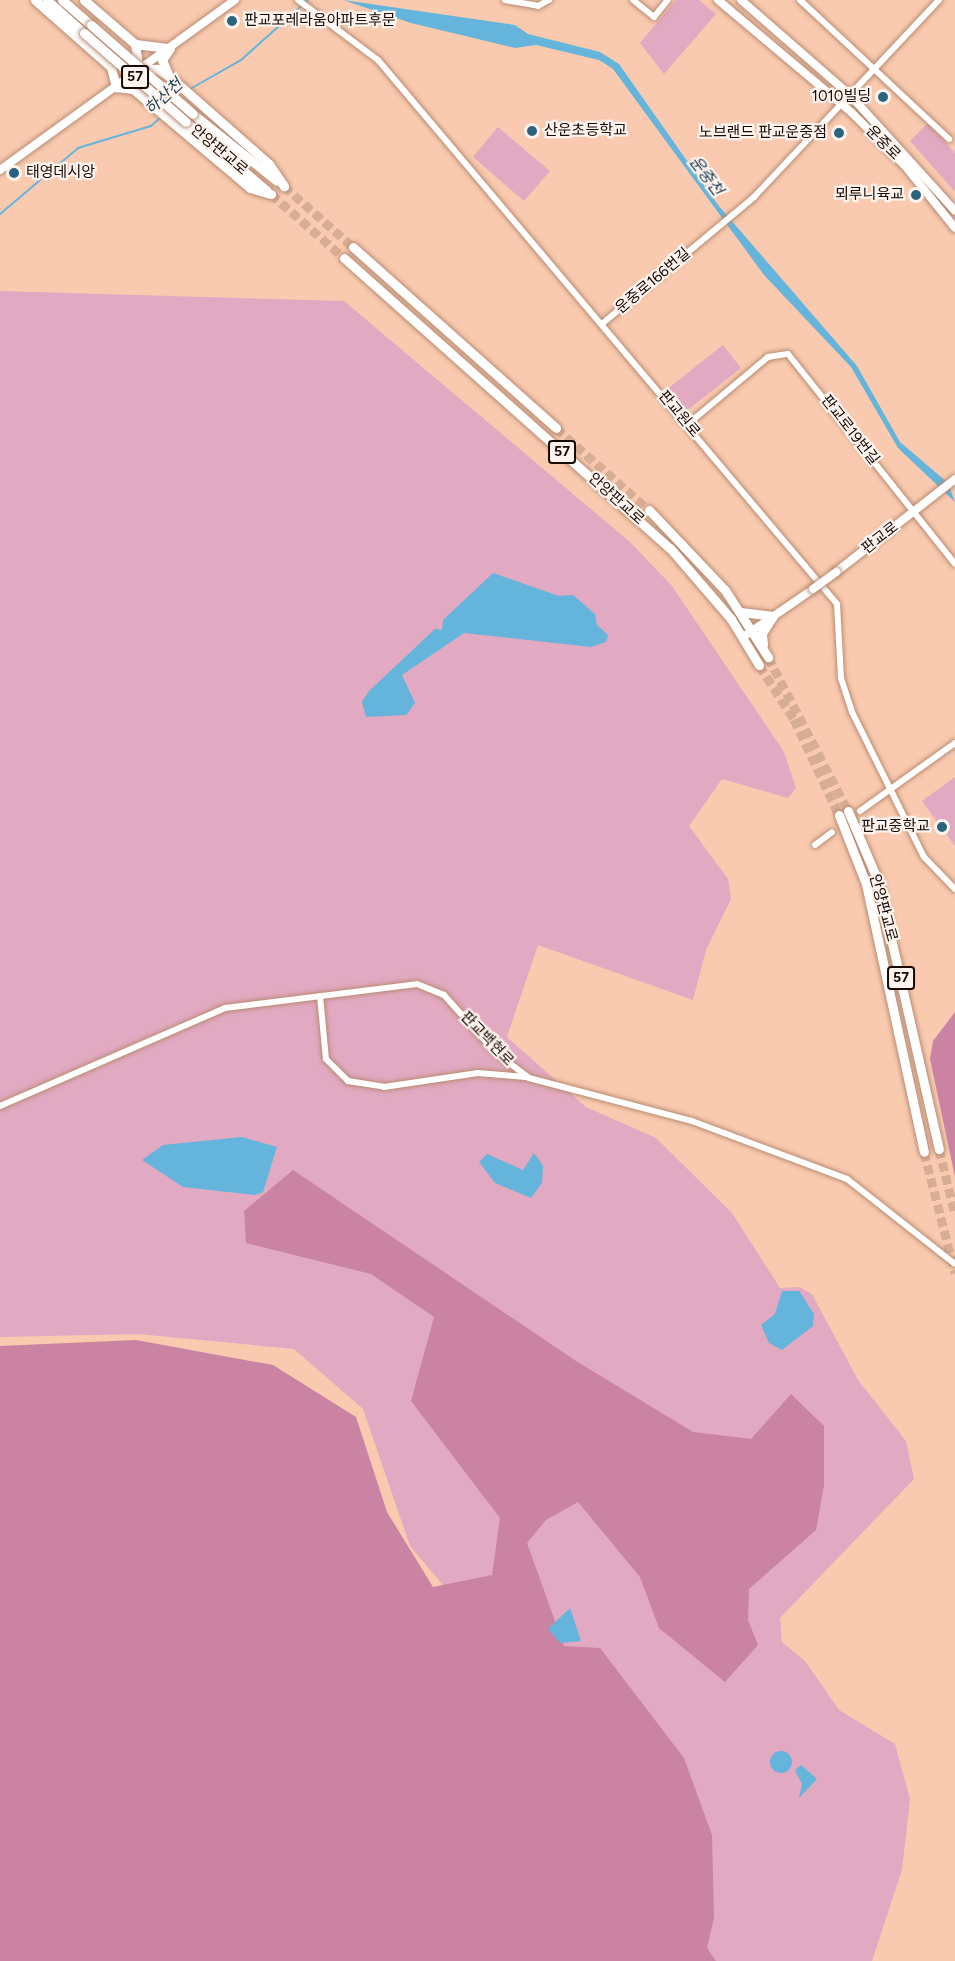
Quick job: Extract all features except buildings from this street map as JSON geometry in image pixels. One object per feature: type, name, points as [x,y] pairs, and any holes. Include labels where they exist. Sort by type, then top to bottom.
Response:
[{"type":"main road","name":"57","points":[[35,0],[111,67]]},
{"type":"main road","name":"안양판교로","points":[[47,0],[84,33],[190,118],[284,186],[269,164],[172,78]]},
{"type":"main road","name":"안양판교로","points":[[62,0],[271,194],[250,188],[133,89],[116,87]]},
{"type":"main road","name":"57","points":[[84,0],[135,44]]},
{"type":"main road","name":"운중로","points":[[718,0],[842,103],[906,167],[955,228]]},
{"type":"main road","name":"운중로","points":[[741,0],[850,95],[955,211]]},
{"type":"main road","points":[[147,101],[138,84],[141,69],[135,44],[170,48],[162,60],[172,78]]},
{"type":"main road","points":[[116,87],[111,67],[141,69],[172,78]]},
{"type":"main road","name":"57","points":[[353,247],[556,428]]},
{"type":"main road","name":"안양판교로","points":[[344,258],[670,548],[742,637],[759,664]]},
{"type":"main road","name":"판교로","points":[[774,616],[836,572],[955,479]]},
{"type":"main road","name":"안양판교로","points":[[649,510],[741,612],[766,654],[762,633],[774,616]]},
{"type":"main road","points":[[741,612],[774,616]]},
{"type":"main road","points":[[742,637],[774,616]]},
{"type":"main road","name":"안양판교로","points":[[924,1152],[866,884],[844,813],[878,881],[939,1149]]},
{"type":"street","points":[[0,170],[235,0]]},
{"type":"street","name":"판교원로","points":[[298,0],[378,60],[603,323],[837,604],[844,693],[930,867],[955,889]]},
{"type":"street","points":[[505,0],[538,6],[549,0]]},
{"type":"street","points":[[633,0],[654,17],[668,0]]},
{"type":"street","points":[[800,0],[876,68],[949,139]]},
{"type":"street","points":[[842,103],[939,0]]},
{"type":"street","name":"운중로166번길","points":[[603,323],[750,201],[842,103]]},
{"type":"street","name":"판교로19번길","points":[[688,424],[768,357],[783,352],[955,564]]},
{"type":"street","points":[[861,811],[955,743]]},
{"type":"street","points":[[815,845],[832,832]]},
{"type":"street","name":"판교백현로","points":[[0,1106],[225,1008],[426,986],[444,995],[496,1053],[529,1078],[692,1121],[847,1179],[955,1264]]},
{"type":"street","points":[[320,996],[326,1059],[348,1081],[384,1087],[478,1073],[529,1078]]},
{"type":"shaded area","points":[[676,0],[699,0],[716,14],[664,74],[640,43]]},
{"type":"shaded area","points":[[928,123],[955,153],[955,192],[910,141]]},
{"type":"shaded area","points":[[498,127],[550,171],[524,201],[473,157]]},
{"type":"shaded area","points":[[0,291],[344,301],[630,542],[672,586],[784,752],[796,788],[788,798],[722,779],[689,826],[728,879],[731,899],[706,950],[693,1000],[538,945],[507,1037],[586,1107],[656,1138],[732,1213],[780,1288],[799,1287],[812,1294],[858,1380],[906,1441],[914,1479],[780,1618],[782,1642],[805,1661],[839,1710],[895,1744],[910,1799],[902,1870],[872,1961],[710,1961],[447,1590],[410,1546],[363,1409],[294,1349],[138,1334],[0,1337]]},
{"type":"shaded area","points":[[723,345],[741,368],[689,409],[681,409],[666,390]]},
{"type":"shaded area","points":[[955,777],[955,846],[922,801]]},
{"type":"shaded area","points":[[955,1012],[955,1177],[930,1059],[933,1041]]},
{"type":"shaded area","points":[[293,1170],[576,1361],[693,1432],[751,1439],[791,1394],[824,1426],[824,1485],[816,1530],[749,1589],[748,1620],[758,1645],[725,1682],[659,1628],[640,1577],[578,1502],[546,1520],[527,1543],[564,1646],[600,1648],[684,1758],[712,1835],[714,1918],[707,1948],[716,1961],[0,1961],[0,1346],[136,1340],[273,1365],[356,1417],[387,1512],[433,1587],[492,1575],[500,1518],[411,1401],[434,1317],[371,1274],[246,1243],[244,1211]]},
{"type":"water","points":[[343,0],[515,25],[528,34],[600,52],[619,64],[718,205],[857,366],[900,442],[948,483],[955,502],[898,448],[851,367],[764,275],[613,69],[599,60],[536,45],[515,48],[411,23]]},
{"type":"water","points":[[493,573],[559,596],[573,595],[595,614],[597,625],[608,635],[606,642],[591,647],[464,633],[402,675],[415,703],[406,715],[366,717],[362,702],[369,691],[435,629],[442,630],[443,620]]},
{"type":"water","points":[[242,1137],[277,1147],[263,1192],[255,1195],[183,1187],[142,1160],[163,1145]]},
{"type":"water","points":[[534,1153],[543,1166],[542,1183],[531,1198],[495,1183],[479,1162],[487,1154],[523,1170]]},
{"type":"water","points":[[782,1291],[799,1291],[814,1314],[813,1326],[782,1350],[769,1343],[761,1325],[775,1314]]},
{"type":"water","points":[[570,1608],[581,1641],[560,1643],[548,1629]]},
{"type":"water","points":[[781,1751],[789,1754],[792,1762],[789,1770],[781,1773],[773,1770],[770,1762],[773,1754]]},
{"type":"water","points":[[801,1765],[817,1779],[799,1798],[802,1784],[795,1770]]},
{"type":"waterway","name":"하산천","points":[[190,89],[241,60],[308,0]]},
{"type":"waterway","name":"하산천","points":[[0,214],[78,148],[151,126],[162,116]]},
{"type":"tunnel","points":[[284,186],[353,247]]},
{"type":"tunnel","points":[[271,194],[344,258]]},
{"type":"tunnel","points":[[556,428],[649,510]]},
{"type":"tunnel","points":[[768,657],[848,811]]},
{"type":"tunnel","points":[[759,665],[794,719],[839,815]]},
{"type":"tunnel","points":[[939,1149],[955,1214]]},
{"type":"tunnel","points":[[924,1152],[955,1273]]},
{"type":"place","name":"판교포레라움아파트후문","points":[[232,21]]},
{"type":"place","name":"1010빌딩","points":[[883,97]]},
{"type":"place","name":"산운초등학교","points":[[532,131]]},
{"type":"place","name":"노브랜드 판교운중점","points":[[839,133]]},
{"type":"place","name":"태영데시앙","points":[[14,173]]},
{"type":"place","name":"뫼루니육교","points":[[916,195]]},
{"type":"place","name":"판교중학교","points":[[942,827]]},
{"type":"water label","name":"운중천","points":[[706,176]]}]
